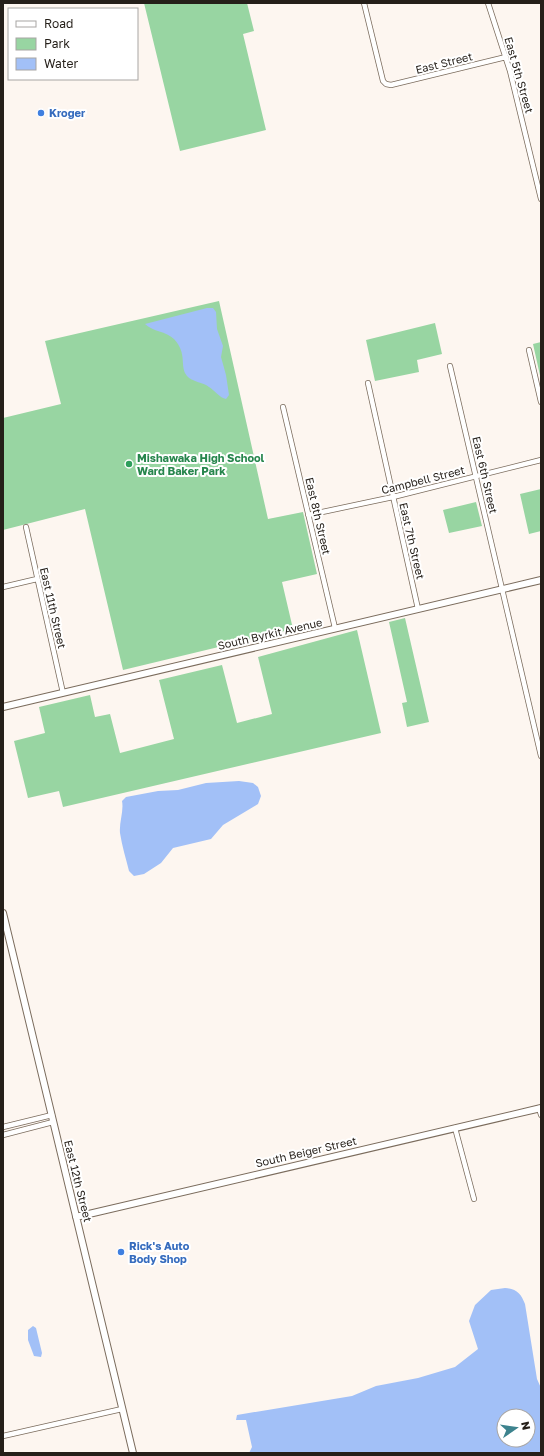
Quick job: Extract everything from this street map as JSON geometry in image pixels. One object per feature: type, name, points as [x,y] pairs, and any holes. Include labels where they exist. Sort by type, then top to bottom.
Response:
[{"type":"street","name":"East Street","points":[[364,3],[383,81],[386,84],[391,85],[506,57]]},
{"type":"street","name":"East 5th Street","points":[[488,3],[506,57],[541,199]]},
{"type":"street","points":[[529,350],[541,402]]},
{"type":"street","name":"East 6th Street","points":[[450,366],[541,756]]},
{"type":"street","name":"East 7th Street","points":[[368,383],[418,609]]},
{"type":"street","name":"East 8th Street","points":[[283,407],[335,628]]},
{"type":"street","name":"Campbell Street","points":[[308,515],[393,497],[541,460]]},
{"type":"street","name":"East 11th Street","points":[[26,527],[63,693]]},
{"type":"street","points":[[3,587],[37,579]]},
{"type":"street","name":"South Byrkit Avenue","points":[[3,707],[541,580]]},
{"type":"street","name":"East 12th Street","points":[[3,913],[133,1453]]},
{"type":"street","points":[[540,1108],[541,1115]]},
{"type":"street","name":"South Beiger Street","points":[[76,1217],[540,1108]]},
{"type":"street","points":[[3,1127],[52,1115]]},
{"type":"street","points":[[3,1135],[53,1122]]},
{"type":"street","points":[[455,1128],[474,1199]]},
{"type":"street","points":[[3,1436],[122,1408]]},
{"type":"green space","points":[[144,3],[247,3],[254,31],[243,34],[266,130],[180,151]]},
{"type":"green space","name":"Mishawaka High School Ward Baker Park","points":[[219,301],[268,519],[303,512],[317,574],[282,582],[293,629],[123,670],[85,509],[3,530],[3,418],[61,404],[45,341]]},
{"type":"green space","points":[[435,323],[442,354],[417,360],[419,372],[375,381],[366,340]]},
{"type":"green space","points":[[541,342],[541,380],[533,344]]},
{"type":"green space","points":[[541,489],[541,531],[529,534],[520,494]]},
{"type":"green space","points":[[476,502],[482,526],[449,533],[443,510]]},
{"type":"green space","points":[[405,618],[429,722],[407,727],[402,703],[407,702],[389,622]]},
{"type":"green space","points":[[357,630],[381,733],[63,807],[59,791],[28,798],[14,741],[45,733],[39,707],[90,695],[95,717],[110,714],[120,753],[174,739],[159,680],[222,665],[237,723],[272,714],[258,657]]},
{"type":"water","points":[[207,308],[213,308],[216,312],[217,329],[223,346],[221,357],[229,395],[226,399],[207,385],[189,378],[185,372],[181,350],[174,339],[167,334],[148,327],[145,324]]},
{"type":"water","points":[[239,781],[253,783],[258,787],[261,796],[258,804],[223,825],[211,839],[173,848],[161,863],[144,874],[134,876],[129,871],[120,833],[122,801],[126,797],[158,791],[178,790],[206,783]]},
{"type":"water","points":[[505,1288],[516,1291],[522,1297],[525,1304],[537,1379],[541,1388],[541,1453],[249,1453],[252,1447],[246,1420],[236,1420],[237,1415],[352,1396],[376,1386],[418,1378],[455,1367],[478,1349],[469,1321],[475,1305],[491,1290]]},
{"type":"water","points":[[33,1326],[36,1328],[42,1353],[41,1357],[34,1356],[28,1340],[28,1330]]},
{"type":"place","name":"Kroger","points":[[41,113]]},
{"type":"place","name":"Mishawaka High School Ward Baker Park","points":[[129,464]]},
{"type":"place","name":"Rick's Auto Body Shop","points":[[121,1252]]}]
